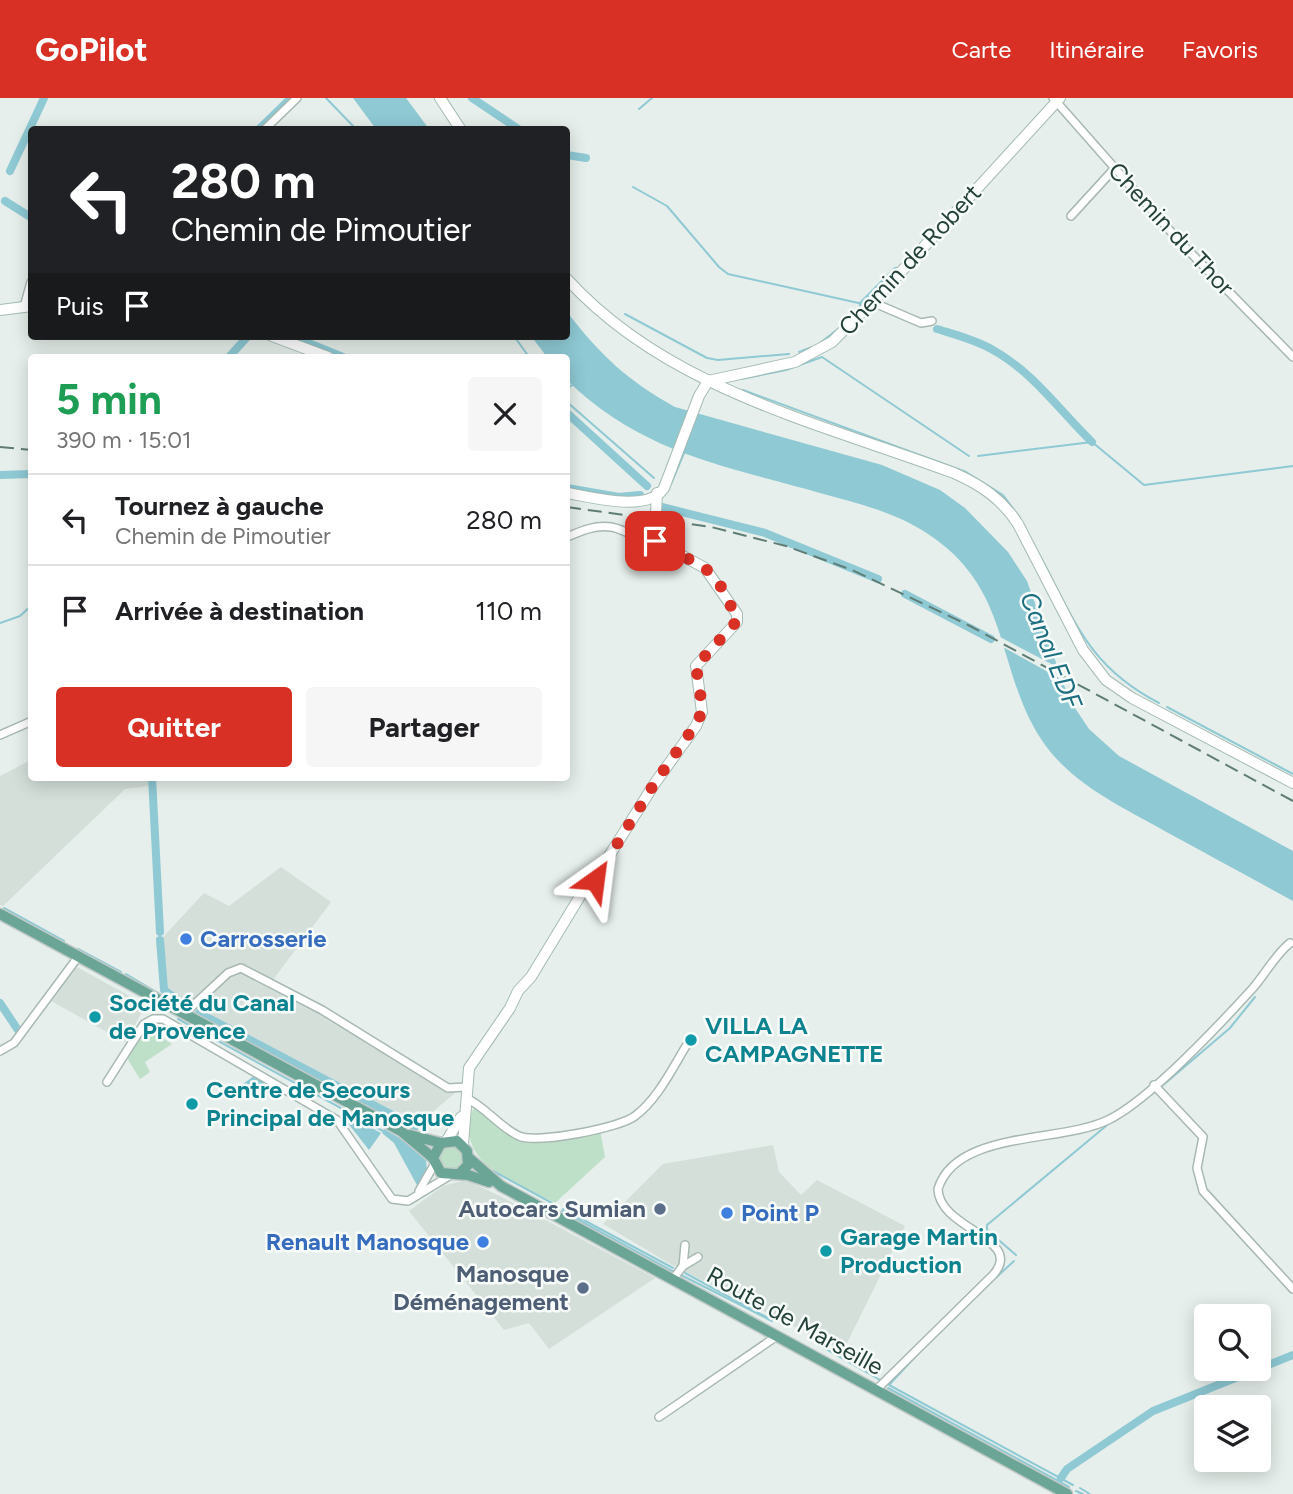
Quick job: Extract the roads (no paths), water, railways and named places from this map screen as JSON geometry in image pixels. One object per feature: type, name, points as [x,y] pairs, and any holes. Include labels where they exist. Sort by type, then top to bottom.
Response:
[{"type":"main road","points":[[0,914],[401,1131],[454,1175],[466,1169],[469,1158],[463,1144],[401,1131]]},
{"type":"main road","points":[[434,1161],[444,1142]]},
{"type":"main road","name":"Route de Marseille","points":[[469,1158],[501,1186],[1067,1494]]},
{"type":"main road","name":"Route de Marseille","points":[[454,1175],[501,1186]]},
{"type":"street","points":[[268,126],[297,98]]},
{"type":"street","points":[[440,98],[458,126]]},
{"type":"street","name":"Chemin du Thor","points":[[1057,99],[1114,169],[1180,243],[1293,357]]},
{"type":"street","name":"Chemin de Robert","points":[[708,381],[783,366],[832,342],[872,302],[1057,99]]},
{"type":"street","points":[[1071,216],[1114,169]]},
{"type":"street","points":[[570,282],[589,303],[633,337],[708,381],[954,473],[989,492],[1006,507],[1018,524],[1083,650],[1106,680],[1132,698],[1293,783]]},
{"type":"street","points":[[872,302],[921,323],[932,321]]},
{"type":"street","points":[[0,310],[28,305]]},
{"type":"street","points":[[283,340],[320,354]]},
{"type":"street","points":[[733,374],[730,382],[737,393]]},
{"type":"street","points":[[570,493],[636,501],[662,492],[699,396],[708,381]]},
{"type":"street","points":[[463,1144],[467,1073],[477,1052],[510,1008],[518,990],[531,977],[655,783],[696,726],[702,712],[696,666],[737,622],[737,614],[705,568],[660,547],[653,537],[654,495]]},
{"type":"street","points":[[570,536],[601,526],[619,529],[645,540],[653,537]]},
{"type":"street","points":[[0,735],[28,722]]},
{"type":"street","points":[[876,1390],[1002,1263],[1002,1254],[996,1245],[964,1226],[942,1205],[938,1189],[947,1174],[983,1147],[1076,1132],[1109,1120],[1153,1085],[1252,989],[1290,943]]},
{"type":"street","points":[[0,1051],[14,1043],[78,957]]},
{"type":"street","points":[[184,1014],[231,971],[241,968],[322,1010],[448,1087],[466,1092],[515,1134],[532,1139],[631,1119],[652,1098],[687,1046]]},
{"type":"street","points":[[107,1082],[144,1024],[153,1019],[166,1020],[337,1120],[387,1195],[397,1202],[410,1200],[454,1175]]},
{"type":"street","points":[[1153,1085],[1201,1133],[1203,1140],[1198,1174],[1203,1191],[1293,1289]]},
{"type":"street","points":[[444,1142],[465,1110]]},
{"type":"street","points":[[410,1200],[426,1183],[434,1161]]},
{"type":"street","points":[[682,1266],[685,1245]]},
{"type":"street","points":[[673,1279],[682,1266],[698,1257]]},
{"type":"street","points":[[659,1417],[777,1336]]},
{"type":"water","points":[[353,98],[406,98],[427,126],[374,126]]},
{"type":"water","name":"Canal EDF","points":[[570,316],[616,366],[675,407],[882,465],[940,490],[965,508],[1008,552],[1027,581],[1069,699],[1089,729],[1119,756],[1293,851],[1293,901],[1100,794],[1054,756],[1026,712],[999,630],[975,579],[955,556],[928,534],[875,509],[717,464],[654,440],[624,424],[570,383],[570,354],[545,354],[534,340],[570,340]]},
{"type":"water","points":[[254,1076],[266,1083],[246,1096],[239,1093],[240,1086]]},
{"type":"water","points":[[351,1116],[381,1133],[369,1150],[347,1122]]},
{"type":"water","points":[[384,1129],[410,1144],[426,1158],[427,1172],[418,1187],[394,1143],[382,1133]]},
{"type":"waterway","points":[[31,126],[44,98]]},
{"type":"waterway","points":[[262,126],[291,98]]},
{"type":"waterway","points":[[326,98],[353,126]]},
{"type":"waterway","points":[[472,98],[514,126]]},
{"type":"waterway","points":[[639,109],[652,98]]},
{"type":"waterway","points":[[10,171],[28,132]]},
{"type":"waterway","points":[[570,155],[586,158]]},
{"type":"waterway","points":[[633,187],[667,206],[728,274],[863,304]]},
{"type":"waterway","points":[[5,201],[28,215]]},
{"type":"waterway","points":[[863,304],[896,271]]},
{"type":"waterway","points":[[625,314],[707,358],[718,360],[789,354]]},
{"type":"waterway","points":[[820,343],[838,329]]},
{"type":"waterway","points":[[937,329],[980,343],[1021,369],[1092,442]]},
{"type":"waterway","points":[[232,354],[244,340]]},
{"type":"waterway","points":[[301,340],[336,354]]},
{"type":"waterway","points":[[517,340],[527,354]]},
{"type":"waterway","points":[[799,352],[812,347]]},
{"type":"waterway","points":[[741,379],[786,370],[822,357],[969,456]]},
{"type":"waterway","points":[[743,390],[966,472],[1003,495],[1020,518]]},
{"type":"waterway","points":[[570,405],[654,478]]},
{"type":"waterway","points":[[570,416],[647,486]]},
{"type":"waterway","points":[[978,456],[1092,442],[1144,485],[1293,466]]},
{"type":"waterway","points":[[671,484],[684,453]]},
{"type":"waterway","points":[[0,475],[28,474]]},
{"type":"waterway","points":[[570,489],[619,497],[640,495]]},
{"type":"waterway","points":[[662,507],[765,533],[878,579]]},
{"type":"waterway","points":[[1039,554],[1074,621],[1099,657],[1115,674],[1159,703]]},
{"type":"waterway","points":[[905,594],[991,639]]},
{"type":"waterway","points":[[0,623],[20,616],[28,609]]},
{"type":"waterway","points":[[1167,707],[1293,774]]},
{"type":"waterway","points":[[152,781],[160,932]]},
{"type":"waterway","points":[[4,908],[64,941]]},
{"type":"waterway","points":[[160,940],[164,990],[179,1001]]},
{"type":"waterway","points":[[78,949],[121,972]]},
{"type":"waterway","points":[[126,974],[175,1003]]},
{"type":"waterway","points":[[1162,1086],[1230,1028],[1255,997]]},
{"type":"waterway","points":[[0,1003],[18,1030]]},
{"type":"waterway","points":[[199,1013],[415,1127]]},
{"type":"waterway","points":[[200,1016],[365,1105],[368,1102]]},
{"type":"waterway","points":[[178,1019],[383,1131]]},
{"type":"waterway","points":[[1016,1255],[987,1230],[987,1225],[1106,1126]]},
{"type":"waterway","points":[[493,1171],[552,1203]]},
{"type":"waterway","points":[[563,1209],[673,1268]]},
{"type":"waterway","points":[[562,1211],[674,1272]]},
{"type":"waterway","points":[[976,1296],[1014,1261]]},
{"type":"waterway","points":[[685,1273],[768,1318]]},
{"type":"waterway","points":[[679,1274],[772,1321]]},
{"type":"waterway","points":[[824,1348],[880,1380]]},
{"type":"waterway","points":[[1061,1478],[1067,1469],[1153,1411],[1293,1355]]},
{"type":"waterway","points":[[915,1357],[889,1385],[1073,1485]]},
{"type":"waterway","points":[[888,1388],[1069,1487]]},
{"type":"waterway","points":[[1080,1488],[1090,1494]]},
{"type":"waterway","points":[[1076,1491],[1083,1494]]},
{"type":"railway","points":[[0,447],[28,450]]},
{"type":"railway","points":[[570,507],[711,527],[786,546],[852,570],[970,626],[1293,801]]},
{"type":"place","name":"Carrosserie","points":[[186,939]]},
{"type":"place","name":"Société du Canal de Provence","points":[[95,1017]]},
{"type":"place","name":"VILLA LA CAMPAGNETTE","points":[[691,1040]]},
{"type":"place","name":"Centre de Secours Principal de Manosque","points":[[192,1104]]},
{"type":"place","name":"Autocars Sumian","points":[[660,1209]]},
{"type":"place","name":"Point P","points":[[727,1213]]},
{"type":"place","name":"Renault Manosque","points":[[483,1242]]},
{"type":"place","name":"Garage Martin Production","points":[[826,1251]]},
{"type":"place","name":"Manosque Déménagement","points":[[583,1288]]}]
